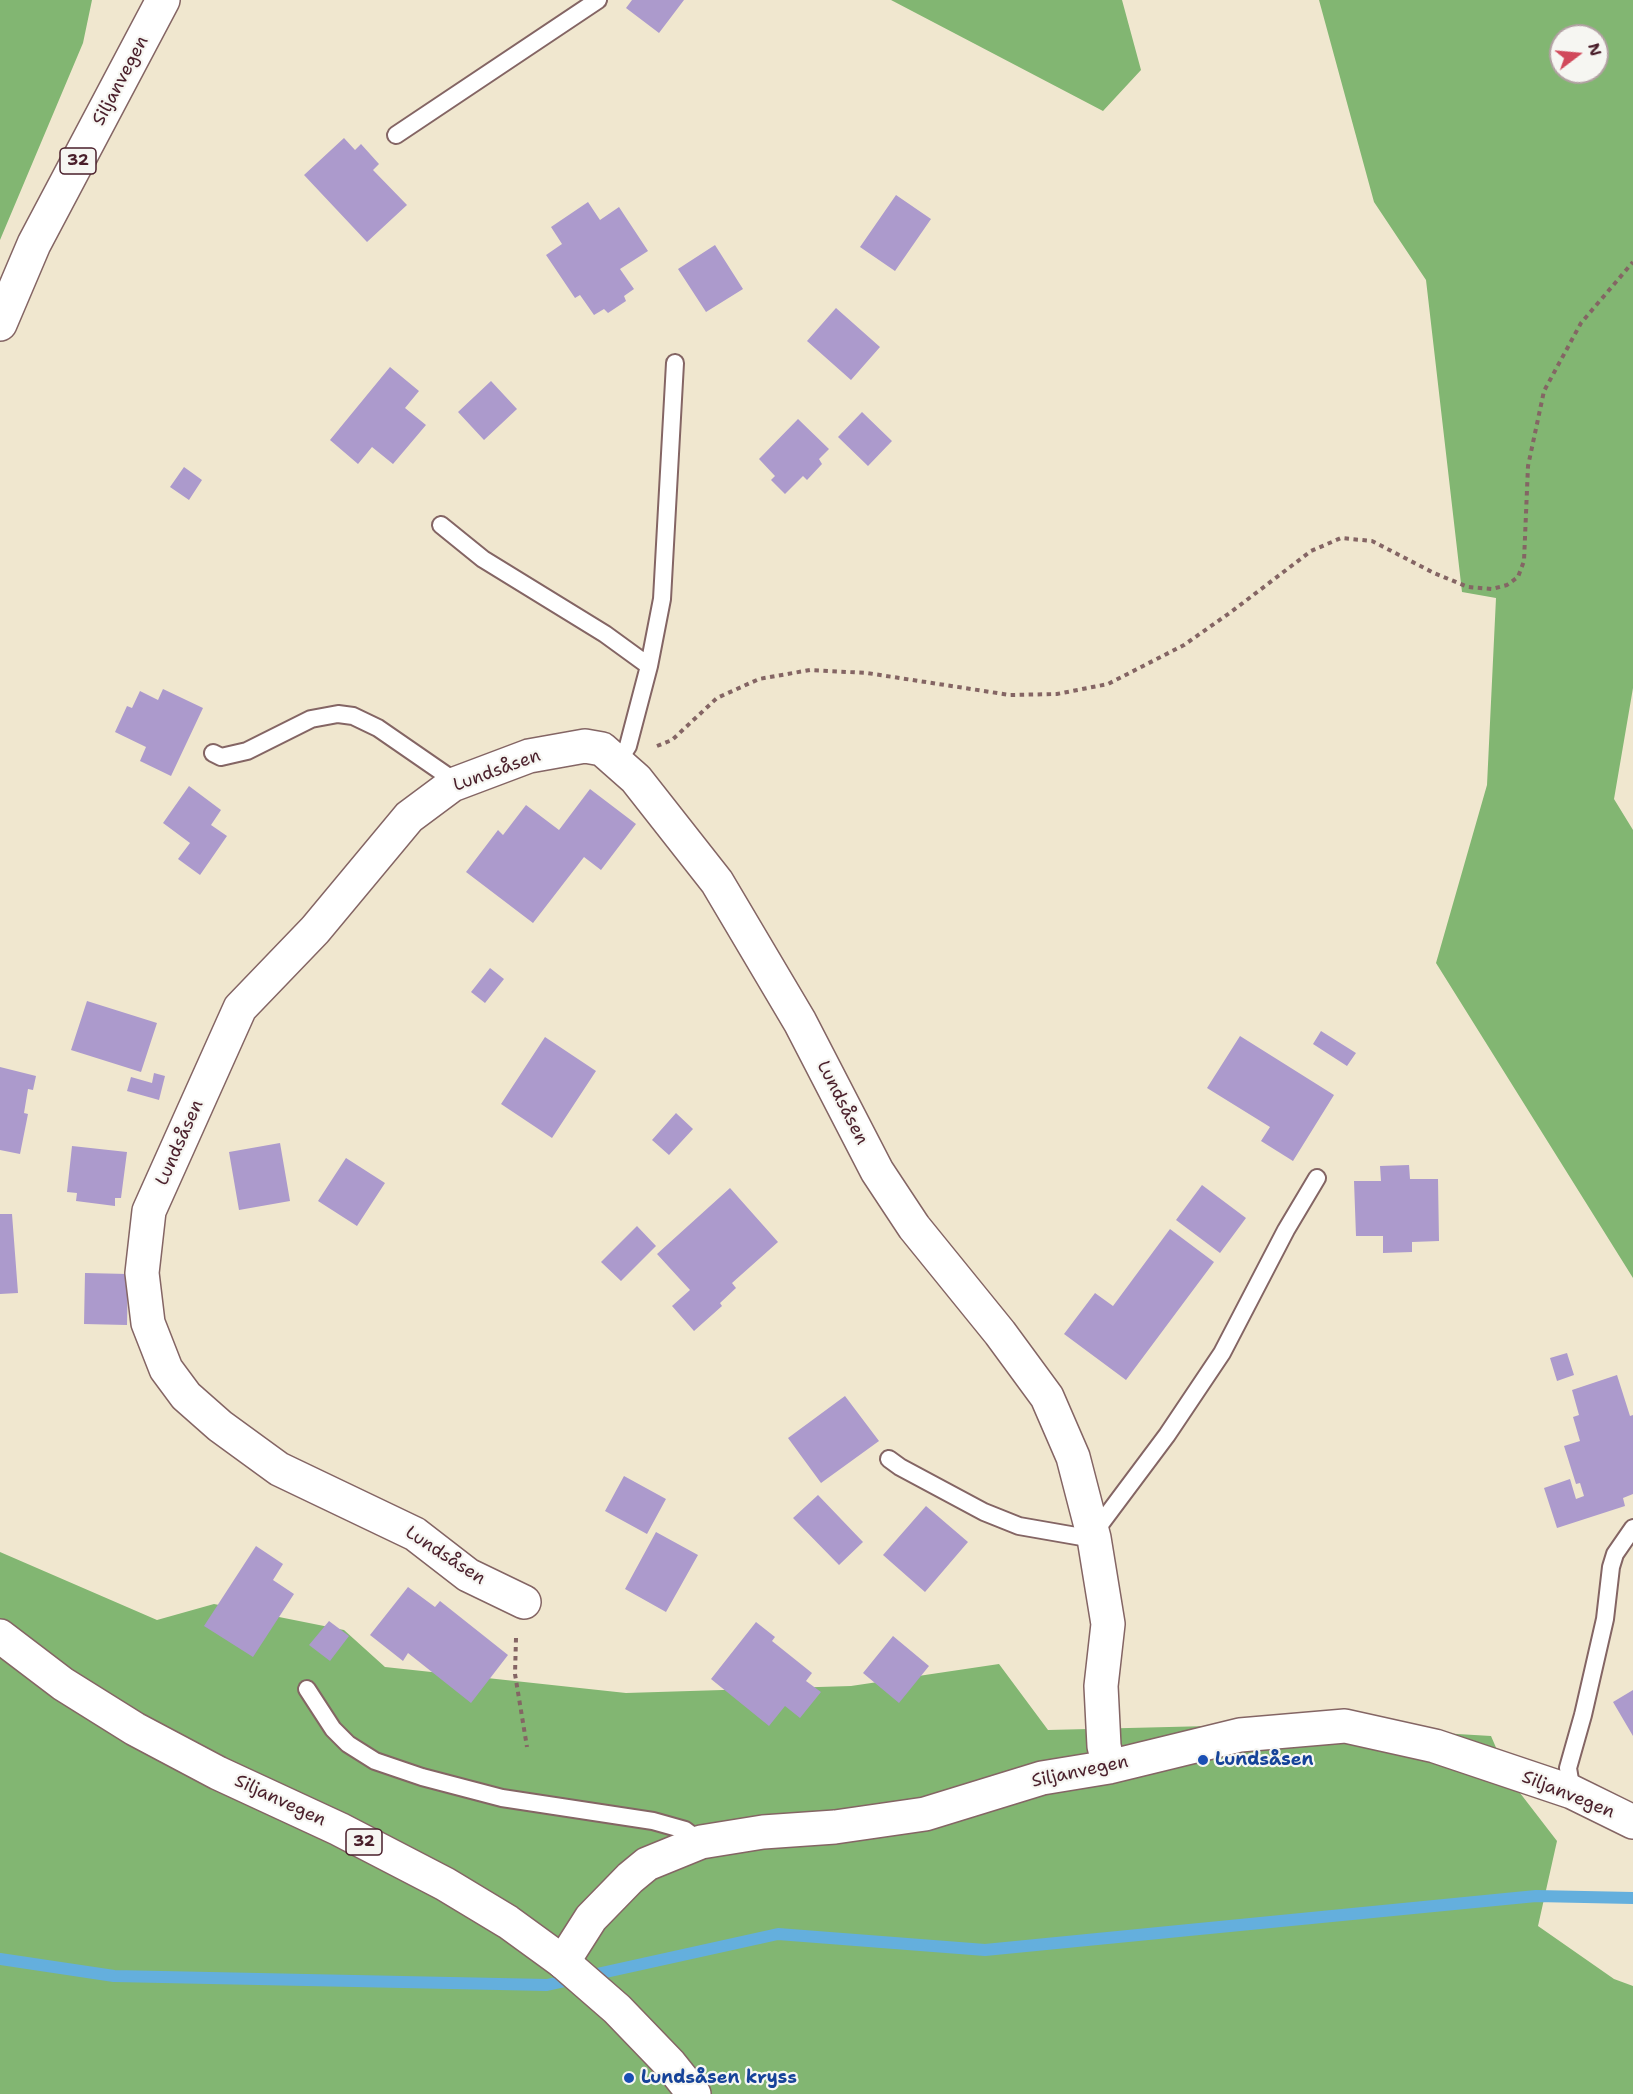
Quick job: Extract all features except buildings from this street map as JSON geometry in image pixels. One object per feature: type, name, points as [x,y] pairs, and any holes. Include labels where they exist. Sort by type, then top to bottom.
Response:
[{"type":"street","name":"Siljanvegen","points":[[0,324],[34,244],[163,0]]},
{"type":"street","name":"Lundsåsen","points":[[513,1596],[468,1575],[415,1534],[279,1469],[220,1426],[186,1396],[166,1370],[148,1323],[142,1273],[149,1211],[240,1008],[315,930],[409,817],[452,785],[529,756],[585,746],[602,749],[636,779],[717,882],[800,1022],[877,1172],[914,1227],[1000,1333],[1047,1397],[1073,1457],[1093,1531],[1108,1624],[1101,1686],[1104,1746],[1109,1767]]},
{"type":"street","name":"Siljanvegen","points":[[0,1636],[63,1684],[135,1729],[218,1773],[339,1829],[445,1884],[508,1922],[563,1962],[617,2009],[670,2064],[694,2094]]},
{"type":"street","name":"Siljanvegen","points":[[563,1962],[591,1918],[630,1878],[647,1864],[701,1842],[763,1832],[835,1827],[925,1814],[1042,1778],[1109,1767],[1240,1735],[1345,1726],[1434,1746],[1572,1792],[1633,1822]]},
{"type":"lane","points":[[396,135],[598,0]]},
{"type":"lane","points":[[618,762],[628,746],[649,666],[662,599],[675,363]]},
{"type":"lane","points":[[441,525],[483,559],[604,634],[649,666]]},
{"type":"lane","points":[[213,753],[221,757],[247,751],[310,719],[338,714],[353,716],[378,728],[449,777],[452,785]]},
{"type":"lane","points":[[889,1459],[984,1512],[1019,1526],[1082,1537],[1093,1531],[1167,1436],[1222,1353],[1286,1230],[1317,1178]]},
{"type":"lane","points":[[1572,1792],[1568,1767],[1583,1715],[1605,1619],[1611,1567],[1615,1554],[1633,1528]]},
{"type":"lane","points":[[307,1689],[333,1729],[348,1744],[375,1761],[422,1777],[502,1798],[653,1821],[685,1830],[701,1842]]},
{"type":"path","points":[[618,762],[672,740],[717,698],[759,679],[810,670],[867,673],[1010,694],[1057,694],[1108,684],[1184,645],[1311,551],[1341,538],[1372,541],[1434,573],[1468,587],[1491,589],[1507,585],[1518,577],[1524,561],[1528,466],[1544,391],[1581,323],[1633,262]]},
{"type":"path","points":[[513,1596],[517,1631],[515,1674],[527,1747]]},
{"type":"green space","points":[[0,0],[92,0],[83,43],[0,240]]},
{"type":"green space","points":[[891,0],[1122,0],[1141,70],[1103,111]]},
{"type":"green space","points":[[1319,0],[1633,0],[1633,688],[1614,799],[1633,830],[1633,1278],[1436,963],[1487,785],[1496,598],[1462,592],[1426,280],[1374,202]]},
{"type":"green space","points":[[0,1552],[157,1620],[214,1604],[344,1630],[385,1667],[626,1693],[851,1686],[999,1664],[1048,1730],[1290,1724],[1491,1736],[1510,1780],[1557,1841],[1538,1926],[1614,1979],[1633,1986],[1633,2094],[0,2094]]},
{"type":"waterway","points":[[0,1959],[114,1976],[547,1985],[778,1934],[985,1950],[1536,1896],[1633,1898]]},
{"type":"place","name":"Lundsåsen","points":[[1203,1760]]},
{"type":"place","name":"Lundsåsen kryss","points":[[629,2078]]}]
